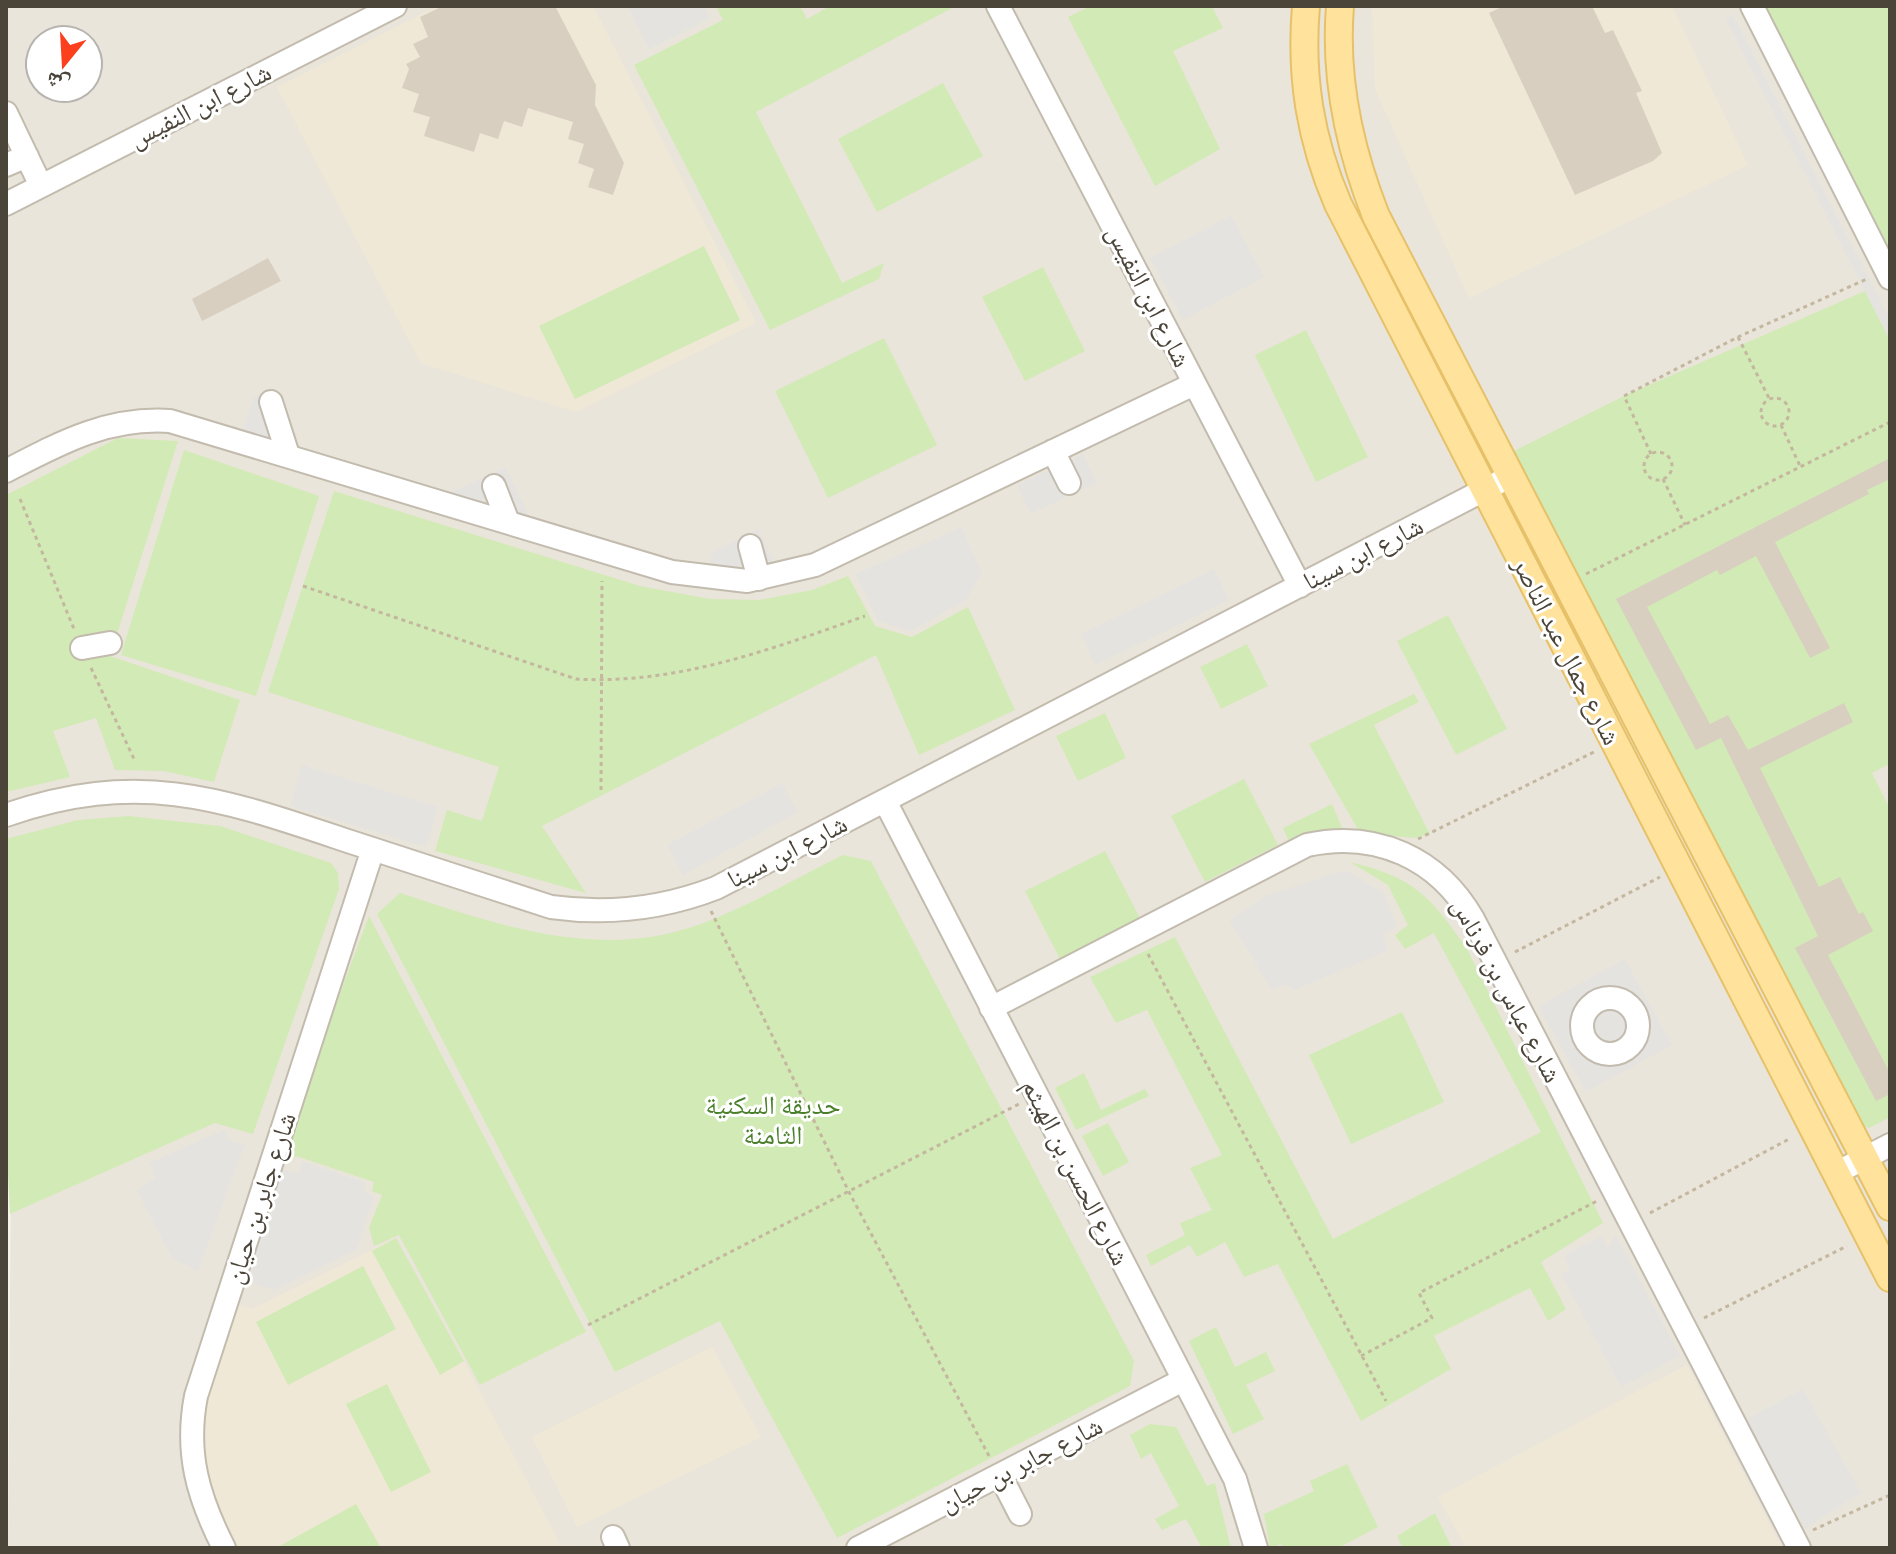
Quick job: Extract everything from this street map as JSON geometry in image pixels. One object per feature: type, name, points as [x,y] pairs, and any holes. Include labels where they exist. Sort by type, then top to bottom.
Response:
[{"type":"main road","name":"شارع جمال عبد الناصر","points":[[1306,6],[1303,48],[1306,97],[1327,178],[1890,1278]]},
{"type":"main road","name":"شارع جمال عبد الناصر","points":[[1340,6],[1341,86],[1363,185],[1386,235],[1890,1207]]},
{"type":"street","name":"شارع ابن النفيس","points":[[6,204],[395,6]]},
{"type":"street","name":"شارع ابن النفيس","points":[[998,6],[1300,586]]},
{"type":"street","points":[[1752,6],[1888,274]]},
{"type":"street","points":[[6,113],[41,186]]},
{"type":"street","points":[[6,165],[27,156]]},
{"type":"street","points":[[6,471],[89,430],[132,421],[188,424],[697,578],[759,579],[815,565],[1194,384]]},
{"type":"street","points":[[271,402],[288,455]]},
{"type":"street","points":[[1053,451],[1069,483]]},
{"type":"street","name":"شارع ابن سينا","points":[[6,815],[90,793],[182,793],[237,804],[563,909],[625,911],[671,903],[702,893],[885,801],[1511,476]]},
{"type":"street","points":[[494,486],[508,522]]},
{"type":"street","points":[[750,546],[759,579]]},
{"type":"street","points":[[82,648],[110,643]]},
{"type":"street","name":"شارع الحسن بن الهيثم","points":[[885,801],[1245,1501],[1256,1548]]},
{"type":"street","name":"شارع عباس بن فرناس","points":[[991,1008],[1290,852],[1344,840],[1397,850],[1428,866],[1454,890],[1495,963],[1797,1543]]},
{"type":"street","name":"شارع جابر بن حيان","points":[[224,1548],[195,1479],[190,1436],[196,1396],[373,849]]},
{"type":"street","points":[[1836,1173],[1890,1145]]},
{"type":"street","name":"شارع جابر بن حيان","points":[[858,1548],[1183,1380]]},
{"type":"street","points":[[1000,1475],[1020,1514]]},
{"type":"path","points":[[1651,454],[1624,396],[1738,337],[1888,274]]},
{"type":"path","points":[[1738,337],[1770,400]]},
{"type":"path","points":[[1778,399],[1788,407],[1788,419],[1781,425],[1773,426],[1764,419],[1762,408],[1770,400],[1778,399]]},
{"type":"path","points":[[1566,583],[1890,422]]},
{"type":"path","points":[[1781,425],[1801,468]]},
{"type":"path","points":[[1663,453],[1670,458],[1671,470],[1663,479],[1651,478],[1645,472],[1644,463],[1651,454],[1663,453]]},
{"type":"path","points":[[1663,479],[1685,525]]},
{"type":"path","points":[[601,790],[602,581]]},
{"type":"path","points":[[303,586],[576,679],[601,681],[679,672],[762,652],[865,616]]},
{"type":"path","points":[[1397,850],[1614,742]]},
{"type":"path","points":[[1495,963],[1679,867]]},
{"type":"path","points":[[702,893],[849,1192],[1000,1475]]},
{"type":"path","points":[[1148,954],[1386,1401]]},
{"type":"path","points":[[588,1325],[1036,1096]]},
{"type":"path","points":[[1631,1223],[1812,1127]]},
{"type":"path","points":[[1361,1356],[1432,1318],[1419,1293],[1614,1192]]},
{"type":"path","points":[[1685,1328],[1868,1235]]},
{"type":"path","points":[[1797,1543],[1890,1495]]},
{"type":"shaded area","points":[[6,6],[1890,6],[1890,1548],[8,1548],[11,1166],[6,1132]]},
{"type":"shaded area","points":[[438,6],[593,6],[756,323],[576,412],[421,363],[277,87]]},
{"type":"shaded area","points":[[627,6],[704,6],[710,18],[649,49]]},
{"type":"shaded area","points":[[1372,6],[1672,6],[1748,165],[1469,298],[1375,89]]},
{"type":"shaded area","points":[[1733,15],[1890,319],[1890,340],[1725,18]]},
{"type":"shaded area","points":[[1231,215],[1264,277],[1183,320],[1150,258]]},
{"type":"shaded area","points":[[275,389],[296,434],[294,444],[242,430],[254,397]]},
{"type":"shaded area","points":[[1083,454],[1097,483],[1030,514],[1017,485]]},
{"type":"shaded area","points":[[505,467],[532,521],[449,493]]},
{"type":"shaded area","points":[[961,527],[982,573],[966,600],[909,632],[878,621],[856,574]]},
{"type":"shaded area","points":[[758,529],[777,568],[709,566],[712,553]]},
{"type":"shaded area","points":[[1214,569],[1229,600],[1095,665],[1081,634]]},
{"type":"shaded area","points":[[302,765],[438,807],[426,847],[290,806]]},
{"type":"shaded area","points":[[782,783],[798,812],[683,875],[667,845]]},
{"type":"shaded area","points":[[1345,870],[1384,893],[1397,927],[1384,933],[1387,951],[1295,990],[1286,985],[1272,990],[1229,920],[1265,896]]},
{"type":"shaded area","points":[[1625,959],[1672,1045],[1586,1092],[1538,1006]]},
{"type":"shaded area","points":[[224,1130],[228,1140],[245,1144],[198,1271],[172,1258],[137,1191],[155,1178],[149,1163]]},
{"type":"shaded area","points":[[302,1161],[366,1183],[364,1192],[374,1196],[357,1249],[274,1290],[235,1277],[274,1167],[298,1174]]},
{"type":"shaded area","points":[[1616,1235],[1680,1356],[1621,1387],[1561,1274],[1570,1269],[1564,1255],[1602,1236],[1608,1248]]},
{"type":"shaded area","points":[[396,1238],[562,1548],[229,1548],[189,1431],[230,1302],[252,1309]]},
{"type":"shaded area","points":[[712,1347],[761,1437],[577,1527],[532,1437]]},
{"type":"shaded area","points":[[1687,1365],[1782,1548],[1466,1548],[1438,1497]]},
{"type":"shaded area","points":[[1803,1389],[1861,1493],[1805,1529],[1745,1420]]},
{"type":"green space","points":[[716,6],[800,6],[807,19],[830,6],[956,6],[756,112],[842,283],[884,263],[879,279],[770,330],[634,65],[723,20]]},
{"type":"green space","points":[[1091,6],[1212,6],[1223,28],[1173,51],[1220,149],[1155,186],[1068,17]]},
{"type":"green space","points":[[1762,6],[1890,6],[1890,259]]},
{"type":"green space","points":[[943,83],[983,156],[877,212],[838,139]]},
{"type":"green space","points":[[704,246],[740,320],[575,399],[539,326]]},
{"type":"green space","points":[[1043,267],[1085,351],[1025,381],[982,297]]},
{"type":"green space","points":[[1865,291],[1890,340],[1890,764],[1872,773],[1890,809],[1890,1117],[1869,1128],[1857,1123],[1508,454],[1624,396]]},
{"type":"green space","points":[[1306,330],[1368,457],[1316,482],[1255,355]]},
{"type":"green space","points":[[884,338],[937,445],[828,498],[775,391]]},
{"type":"green space","points":[[118,438],[178,441],[110,656],[240,700],[214,782],[164,771],[115,770],[96,718],[53,731],[70,777],[6,792],[6,495]]},
{"type":"green space","points":[[184,450],[319,496],[256,696],[121,655]]},
{"type":"green space","points":[[334,491],[640,586],[710,599],[759,600],[812,590],[848,576],[875,626],[912,637],[968,607],[1015,710],[919,755],[876,655],[542,826],[586,893],[435,851],[447,810],[482,821],[499,767],[268,692]]},
{"type":"green space","points":[[1448,615],[1507,729],[1456,755],[1397,641]]},
{"type":"green space","points":[[1247,644],[1268,686],[1221,709],[1200,667]]},
{"type":"green space","points":[[1414,694],[1419,702],[1374,725],[1430,834],[1414,838],[1360,833],[1309,744]]},
{"type":"green space","points":[[1105,713],[1126,758],[1078,781],[1056,736]]},
{"type":"green space","points":[[1244,779],[1278,845],[1205,882],[1171,816]]},
{"type":"green space","points":[[1332,804],[1344,832],[1316,832],[1288,840],[1283,828]]},
{"type":"green space","points":[[129,816],[220,826],[331,863],[338,873],[339,889],[253,1134],[215,1123],[10,1214],[6,1132],[6,839],[78,820]]},
{"type":"green space","points":[[1105,851],[1140,918],[1060,959],[1025,891]]},
{"type":"green space","name":"حديقة السكنية الثامنة","points":[[843,855],[871,861],[1134,1361],[1130,1386],[837,1538],[720,1321],[615,1372],[377,914],[400,893],[479,918],[557,936],[596,940],[636,939],[675,932],[716,918]]},
{"type":"green space","points":[[1350,862],[1406,882],[1430,901],[1466,947],[1603,1223],[1541,1262],[1566,1309],[1548,1321],[1530,1288],[1434,1336],[1451,1369],[1361,1421],[1278,1264],[1244,1277],[1225,1242],[1197,1257],[1190,1245],[1151,1266],[1146,1255],[1185,1235],[1180,1223],[1212,1210],[1190,1168],[1222,1155],[1147,1010],[1116,1023],[1090,977],[1175,937],[1333,1239],[1541,1132],[1434,933],[1405,949],[1395,935],[1408,925],[1388,885]]},
{"type":"green space","points":[[369,916],[586,1332],[480,1385],[399,1235],[374,1246],[369,1228],[382,1195],[372,1191],[374,1182],[296,1156],[289,1163],[277,1160]]},
{"type":"green space","points":[[1402,1012],[1444,1102],[1351,1144],[1309,1055]]},
{"type":"green space","points":[[1084,1073],[1101,1110],[1145,1089],[1149,1096],[1076,1130],[1055,1088]]},
{"type":"green space","points":[[1108,1123],[1129,1162],[1103,1176],[1082,1136]]},
{"type":"green space","points":[[396,1238],[464,1361],[440,1375],[372,1251]]},
{"type":"green space","points":[[363,1266],[396,1329],[288,1385],[256,1322]]},
{"type":"green space","points":[[1216,1327],[1235,1367],[1266,1352],[1275,1371],[1246,1385],[1264,1419],[1233,1434],[1189,1341]]},
{"type":"green space","points":[[387,1384],[431,1472],[391,1492],[346,1404]]},
{"type":"green space","points":[[1150,1424],[1176,1427],[1207,1486],[1215,1483],[1231,1548],[1202,1548],[1186,1519],[1162,1530],[1155,1519],[1179,1506],[1151,1453],[1141,1459],[1130,1435]]},
{"type":"green space","points":[[1347,1464],[1378,1527],[1338,1548],[1283,1548],[1281,1544],[1270,1548],[1264,1514],[1314,1491],[1310,1481]]},
{"type":"green space","points":[[356,1504],[381,1548],[276,1548]]},
{"type":"green space","points":[[1435,1513],[1452,1548],[1403,1548],[1397,1536]]},
{"type":"building","points":[[443,6],[555,6],[596,85],[595,105],[624,163],[613,195],[588,187],[594,169],[578,163],[584,144],[568,139],[573,122],[528,108],[522,127],[504,121],[498,139],[480,133],[474,152],[424,136],[430,117],[413,112],[419,94],[402,88],[409,69],[406,64],[420,57],[413,44],[428,37],[420,17]]},
{"type":"building","points":[[1504,6],[1592,6],[1605,33],[1613,30],[1642,91],[1636,93],[1662,153],[1653,161],[1575,195],[1489,13]]},
{"type":"building","points":[[268,258],[281,281],[202,321],[192,299]]},
{"type":"building","points":[[1890,458],[1890,479],[1867,490],[1869,494],[1775,542],[1830,648],[1810,658],[1756,556],[1720,575],[1717,570],[1647,607],[1710,724],[1728,715],[1748,750],[1844,703],[1853,722],[1760,768],[1819,887],[1840,877],[1859,914],[1863,912],[1873,931],[1828,955],[1890,1073],[1890,1094],[1876,1101],[1795,948],[1818,936],[1721,738],[1696,750],[1616,599]]}]
